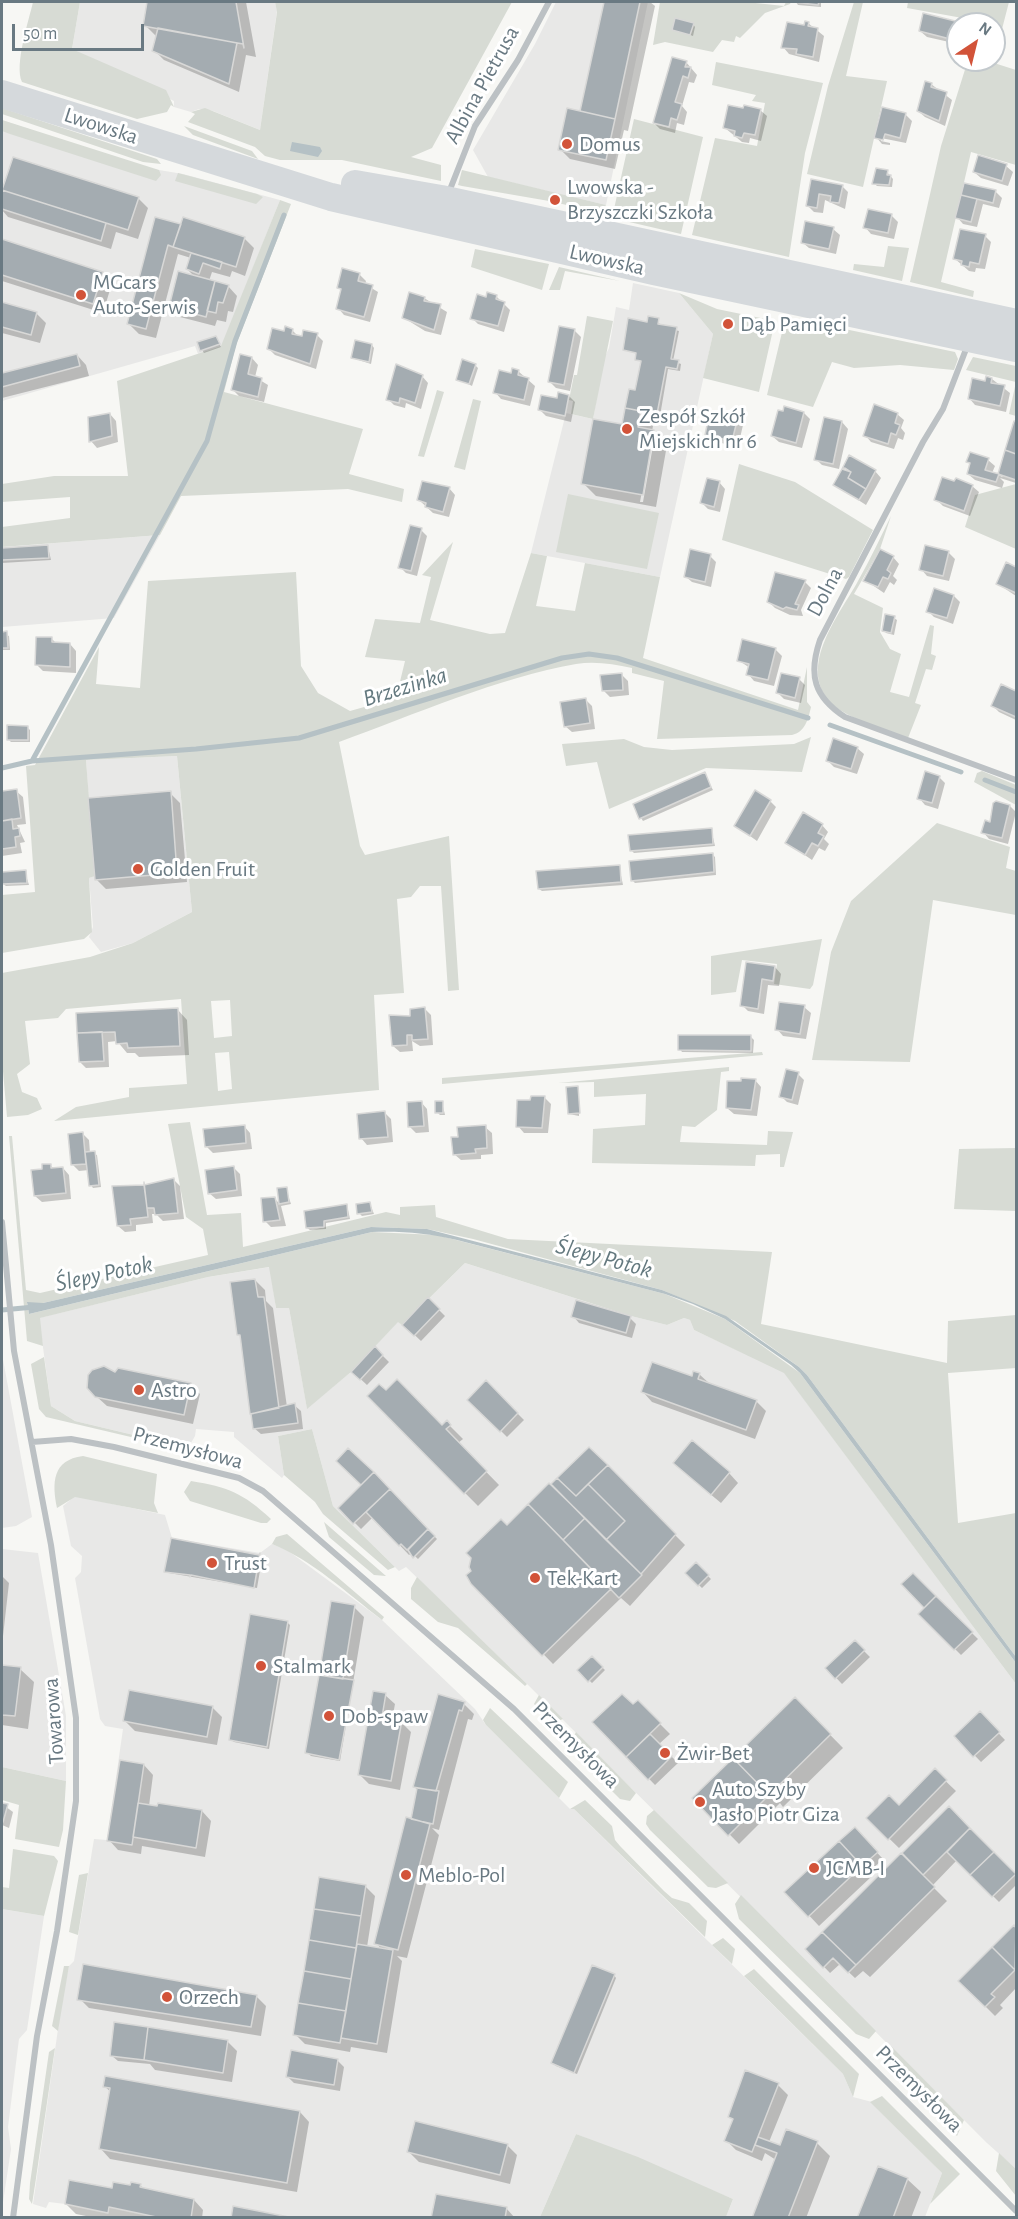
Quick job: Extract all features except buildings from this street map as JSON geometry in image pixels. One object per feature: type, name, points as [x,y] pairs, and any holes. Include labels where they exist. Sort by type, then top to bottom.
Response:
[{"type":"main road","name":"Lwowska","points":[[2,94],[201,157],[972,326],[1017,348]]},
{"type":"main road","name":"Lwowska","points":[[972,326],[1017,323]]},
{"type":"street","name":"Albina Pietrusa","points":[[444,211],[475,126],[518,60],[549,2]]},
{"type":"street","name":"Dolna","points":[[972,326],[963,363],[943,409],[923,442],[820,640],[814,662],[815,679],[828,705],[845,717],[1017,780]]},
{"type":"street","name":"Towarowa","points":[[2,1222],[12,1331],[51,1545],[76,1718],[76,1801],[57,1930],[37,2036],[13,2217]]},
{"type":"street","name":"Przemysłowa","points":[[32,1442],[71,1439],[114,1447],[239,1478],[262,1491],[514,1709],[1017,2211]]},
{"type":"shaded area","points":[[33,2],[80,2],[72,49],[166,90],[174,107],[171,105],[167,112],[137,119],[22,82],[21,54]]},
{"type":"shaded area","points":[[80,2],[275,2],[277,11],[260,130],[213,111],[199,109],[191,112],[174,107],[174,101],[72,49]]},
{"type":"shaded area","points":[[275,2],[512,2],[432,148],[411,157],[441,165],[441,181],[342,160],[280,160],[265,156],[255,147],[188,122],[195,114],[191,112],[205,108],[260,130],[277,12]]},
{"type":"shaded area","points":[[556,2],[648,2],[606,205],[488,177],[473,150],[535,44]]},
{"type":"shaded area","points":[[660,2],[746,2],[784,6],[786,2],[791,2],[790,4],[765,13],[740,38],[736,36],[734,42],[722,40],[713,52],[665,42],[653,45]]},
{"type":"shaded area","points":[[854,2],[863,2],[846,76],[887,81],[863,187],[807,174],[828,86]]},
{"type":"shaded area","points":[[908,2],[1009,2],[1006,14],[946,12],[946,15],[907,8]]},
{"type":"shaded area","points":[[716,62],[823,83],[805,153],[789,257],[692,235],[715,138],[757,146],[765,103],[752,101],[756,95],[712,85]]},
{"type":"shaded area","points":[[1006,67],[1016,70],[1016,165],[971,152],[941,282],[974,291],[973,297],[910,282],[941,146],[964,72],[1006,72]]},
{"type":"shaded area","points":[[2,108],[157,159],[161,164],[143,162],[2,114]]},
{"type":"shaded area","points":[[634,119],[703,137],[681,234],[612,218]]},
{"type":"shaded area","points":[[2,120],[141,167],[183,174],[280,200],[222,346],[198,354],[195,346],[2,401]]},
{"type":"shaded area","points":[[2,120],[159,170],[161,175],[156,181],[10,134],[2,131]]},
{"type":"shaded area","points":[[184,126],[252,151],[258,159],[193,135]]},
{"type":"shaded area","points":[[292,142],[320,147],[322,151],[318,157],[290,151]]},
{"type":"shaded area","points":[[462,170],[606,205],[601,213],[558,203],[559,200],[551,197],[549,201],[462,186],[458,185]]},
{"type":"shaded area","points":[[178,173],[263,197],[256,204],[175,181]]},
{"type":"shaded area","points":[[280,200],[291,204],[236,345],[224,392],[363,429],[349,474],[404,489],[402,502],[348,489],[181,496],[160,535],[2,547],[2,527],[70,518],[70,497],[2,502],[2,484],[54,476],[128,476],[117,381],[221,346]]},
{"type":"shaded area","points":[[888,246],[909,248],[902,281],[853,270],[854,264],[884,267]]},
{"type":"shaded area","points":[[475,249],[549,264],[542,290],[471,267]]},
{"type":"shaded area","points":[[559,267],[620,281],[565,271],[560,290],[549,290]]},
{"type":"shaded area","name":"Zespół Szkół Miejskich nr 6","points":[[633,283],[679,293],[713,334],[660,577],[531,553],[566,413],[593,419],[616,307],[629,310]]},
{"type":"shaded area","points":[[679,293],[717,309],[775,321],[759,392],[703,378],[713,334]]},
{"type":"shaded area","points":[[587,316],[613,321],[593,419],[571,414],[573,401],[569,400],[574,375],[577,375]]},
{"type":"shaded area","points":[[784,324],[835,327],[955,352],[958,359],[954,370],[900,365],[854,368],[832,362],[813,407],[767,395]]},
{"type":"shaded area","points":[[973,357],[1016,366],[1016,382],[966,370]]},
{"type":"shaded area","points":[[1016,382],[1016,416],[1009,414]]},
{"type":"shaded area","points":[[437,390],[444,392],[424,457],[418,456]]},
{"type":"shaded area","points":[[473,399],[481,401],[465,470],[454,467]]},
{"type":"shaded area","points":[[739,464],[795,482],[873,530],[849,577],[846,579],[722,540]]},
{"type":"shaded area","points":[[1016,484],[1016,549],[965,527],[975,495]]},
{"type":"shaded area","points":[[568,494],[659,513],[647,569],[556,552]]},
{"type":"shaded area","points":[[891,516],[880,549],[854,594],[883,608],[880,632],[890,649],[901,654],[890,692],[909,697],[930,625],[934,626],[931,654],[936,656],[932,670],[926,669],[915,703],[921,705],[908,738],[846,714],[837,708],[821,688],[818,673],[825,640],[867,565]]},
{"type":"shaded area","points":[[160,535],[114,618],[2,627],[2,547]]},
{"type":"shaded area","points":[[453,542],[430,620],[490,634],[505,633],[531,553],[547,556],[536,606],[575,611],[585,563],[660,577],[643,658],[798,710],[807,667],[807,702],[811,707],[807,721],[800,731],[792,735],[657,739],[664,681],[632,673],[632,668],[590,663],[547,670],[487,687],[339,742],[360,846],[365,855],[449,836],[459,990],[448,991],[441,886],[420,886],[411,897],[397,899],[404,993],[374,995],[379,1090],[54,1121],[76,1107],[129,1097],[129,1088],[187,1084],[181,999],[66,1009],[58,1018],[25,1021],[30,1064],[17,1074],[22,1092],[37,1098],[42,1109],[28,1115],[7,1117],[2,1060],[2,973],[90,957],[133,943],[192,912],[177,756],[86,760],[95,876],[89,878],[92,932],[84,939],[2,953],[2,895],[35,892],[26,766],[35,765],[99,647],[96,684],[140,688],[148,581],[296,572],[301,666],[318,693],[350,711],[396,698],[405,661],[365,657],[375,619],[420,623],[431,577],[422,575]],"holes":[[[230,1000],[232,1036],[214,1038],[211,1001]],[[229,1052],[232,1089],[218,1091],[215,1053]]]},
{"type":"shaded area","points":[[811,737],[802,772],[706,768],[609,809],[597,762],[566,766],[562,744],[624,739],[644,747],[672,750],[794,744]]},
{"type":"shaded area","points":[[177,756],[192,912],[133,943],[101,952],[89,937],[93,927],[89,878],[94,876],[86,760]]},
{"type":"shaded area","points":[[982,771],[1016,785],[1016,805],[974,782],[977,773]]},
{"type":"shaded area","points":[[937,823],[1010,847],[1006,868],[1016,871],[1016,915],[933,900],[910,1062],[812,1060],[831,952],[851,901]]},
{"type":"shaded area","points":[[822,939],[813,985],[810,989],[774,984],[777,964],[742,960],[736,992],[711,995],[711,956]]},
{"type":"shaded area","points":[[762,1052],[763,1055],[442,1084],[442,1078]]},
{"type":"shaded area","points":[[729,1067],[729,1071],[721,1072],[717,1110],[695,1127],[682,1126],[680,1142],[767,1145],[768,1131],[793,1132],[784,1167],[780,1167],[780,1154],[756,1155],[755,1166],[592,1163],[593,1129],[645,1125],[646,1094],[594,1097],[594,1082],[558,1083]]},
{"type":"shaded area","points":[[190,1122],[207,1215],[241,1213],[243,1247],[386,1212],[400,1215],[400,1207],[435,1205],[436,1217],[508,1239],[772,1252],[761,1324],[947,1363],[948,1321],[1016,1315],[1016,1368],[948,1373],[958,1523],[1016,1513],[1016,1657],[807,1375],[735,1321],[662,1290],[473,1239],[427,1229],[371,1227],[43,1303],[27,1303],[29,1314],[372,1232],[437,1235],[665,1294],[725,1319],[800,1373],[1016,1663],[1016,1684],[784,1373],[694,1330],[690,1320],[684,1318],[667,1325],[631,1316],[465,1263],[402,1325],[398,1322],[351,1372],[307,1409],[289,1308],[276,1308],[269,1267],[208,1277],[40,1318],[43,1346],[27,1341],[9,1136],[12,1136],[26,1290],[40,1293],[208,1255],[203,1229],[186,1217],[168,1124]]},
{"type":"shaded area","points":[[1016,1148],[1016,1211],[954,1209],[959,1149]]},
{"type":"shaded area","points":[[371,1227],[427,1229],[662,1290],[726,1316],[807,1375],[1016,1657],[1016,1663],[800,1373],[725,1319],[665,1294],[446,1238],[415,1233],[372,1232],[29,1314],[27,1302],[43,1303]]},
{"type":"shaded area","points":[[465,1263],[631,1316],[667,1325],[684,1318],[690,1320],[694,1330],[784,1372],[1016,1684],[1016,2169],[987,2143],[527,1684],[406,1567],[399,1571],[333,1506],[312,1429],[278,1436],[284,1475],[282,1478],[234,1437],[234,1432],[196,1429],[188,1448],[75,1421],[51,1406],[39,1318],[208,1277],[270,1267],[276,1308],[289,1308],[307,1408],[351,1372],[398,1321],[402,1325]]},
{"type":"shaded area","points":[[2,1354],[32,1517],[16,1526],[2,1528]]},
{"type":"shaded area","points":[[44,1357],[51,1406],[75,1421],[188,1448],[186,1450],[46,1417],[39,1409],[31,1364]]},
{"type":"shaded area","points":[[312,1429],[333,1506],[395,1567],[388,1570],[323,1514],[315,1502],[284,1475],[278,1436]]},
{"type":"shaded area","points":[[83,1456],[157,1474],[154,1503],[158,1513],[75,1497],[57,1508],[56,1474],[65,1462]]},
{"type":"shaded area","points":[[191,1481],[225,1489],[243,1497],[271,1519],[267,1523],[261,1523],[190,1501],[184,1492]]},
{"type":"shaded area","points":[[75,1496],[165,1515],[172,1538],[260,1553],[272,1544],[287,1550],[382,1620],[475,1709],[486,1725],[570,1809],[574,1809],[843,2074],[853,2097],[872,2102],[942,2173],[925,2217],[726,2217],[733,2199],[576,2134],[540,2217],[161,2218],[110,2207],[108,2213],[49,2202],[46,2208],[33,2204],[62,2001],[69,1966],[74,1961],[94,1839],[107,1840],[123,1729],[105,1726],[100,1719],[75,1578],[81,1572],[82,1556],[71,1546],[63,1506]]},
{"type":"shaded area","points":[[324,1522],[386,1576],[374,1575],[329,1537]]},
{"type":"shaded area","points":[[287,1534],[384,1617],[382,1620],[315,1568],[272,1544],[276,1537]]},
{"type":"shaded area","points":[[2,1549],[38,1553],[66,1716],[66,1781],[2,1767]]},
{"type":"shaded area","points":[[417,1577],[527,1684],[525,1686],[458,1628],[438,1622],[411,1599],[411,1588]]},
{"type":"shaded area","points":[[539,1695],[563,1719],[552,1723],[534,1704]]},
{"type":"shaded area","points":[[490,1708],[568,1782],[559,1798],[486,1725],[483,1720]]},
{"type":"shaded area","points":[[576,1732],[636,1793],[630,1801],[620,1799],[574,1753],[571,1742]]},
{"type":"shaded area","points":[[2,1767],[66,1781],[63,1830],[59,1847],[15,1839],[19,1805],[2,1800]]},
{"type":"shaded area","points":[[585,1800],[612,1826],[615,1840],[620,1846],[664,1891],[672,1898],[689,1903],[707,1921],[705,1937],[574,1809],[570,1809]]},
{"type":"shaded area","points":[[654,1810],[728,1883],[716,1888],[708,1887],[650,1830],[646,1824],[647,1816]]},
{"type":"shaded area","points":[[13,1849],[54,1856],[58,1861],[44,1916],[2,1909],[2,1887],[9,1888]]},
{"type":"shaded area","points":[[88,1873],[78,1935],[69,1932],[79,1875]]},
{"type":"shaded area","points":[[741,1895],[876,2031],[869,2039],[856,2034],[739,1919],[735,1904]]},
{"type":"shaded area","points":[[2,1909],[44,1916],[27,2030],[19,2039],[8,2127],[11,2149],[2,2209]]},
{"type":"shaded area","points":[[723,1938],[735,1949],[732,1964],[712,1945]]},
{"type":"shaded area","points":[[64,1966],[69,1966],[58,2031],[52,2026]]},
{"type":"shaded area","points":[[754,1969],[859,2074],[853,2097],[843,2074],[744,1976]]},
{"type":"shaded area","points":[[891,2046],[964,2120],[957,2136],[892,2071],[888,2057]]},
{"type":"shaded area","points":[[55,2048],[32,2204],[29,2199],[30,2183],[49,2052]]},
{"type":"shaded area","points":[[882,2096],[960,2174],[930,2204],[942,2173],[870,2102]]},
{"type":"shaded area","points":[[576,2134],[638,2157],[733,2199],[726,2217],[540,2217]]},
{"type":"shaded area","points":[[999,2153],[1016,2169],[1016,2196],[996,2171]]},
{"type":"waterway","points":[[32,761],[207,441],[235,341],[284,215]]},
{"type":"waterway","name":"Brzezinka","points":[[2,768],[32,761],[196,749],[299,738],[562,658],[589,654],[617,658],[808,718]]},
{"type":"waterway","points":[[830,725],[961,772]]},
{"type":"waterway","points":[[985,780],[1016,792]]},
{"type":"waterway","points":[[2,1310],[34,1307]]},
{"type":"place","name":"Domus","points":[[567,144]]},
{"type":"place","name":"Lwowska - Brzyszczki Szkoła","points":[[555,200]]},
{"type":"place","name":"MGcars Auto-Serwis","points":[[81,295]]},
{"type":"place","name":"Dąb Pamięci","points":[[728,324]]},
{"type":"place","name":"Zespół Szkół Miejskich nr 6","points":[[627,429]]},
{"type":"place","name":"Golden Fruit","points":[[138,869]]},
{"type":"place","name":"Astro","points":[[139,1390]]},
{"type":"place","name":"Trust","points":[[212,1563]]},
{"type":"place","name":"Tek-Kart","points":[[535,1578]]},
{"type":"place","name":"Stalmark","points":[[261,1666]]},
{"type":"place","name":"Dob-spaw","points":[[329,1716]]},
{"type":"place","name":"Żwir-Bet","points":[[665,1753]]},
{"type":"place","name":"Auto Szyby Jasło Piotr Giza","points":[[700,1802]]},
{"type":"place","name":"JCMB-I","points":[[814,1868]]},
{"type":"place","name":"Meblo-Pol","points":[[406,1875]]},
{"type":"place","name":"Orzech","points":[[167,1997]]},
{"type":"water label","name":"Ślepy Potok","points":[[604,1258]]},
{"type":"water label","name":"Ślepy Potok","points":[[104,1274]]}]
